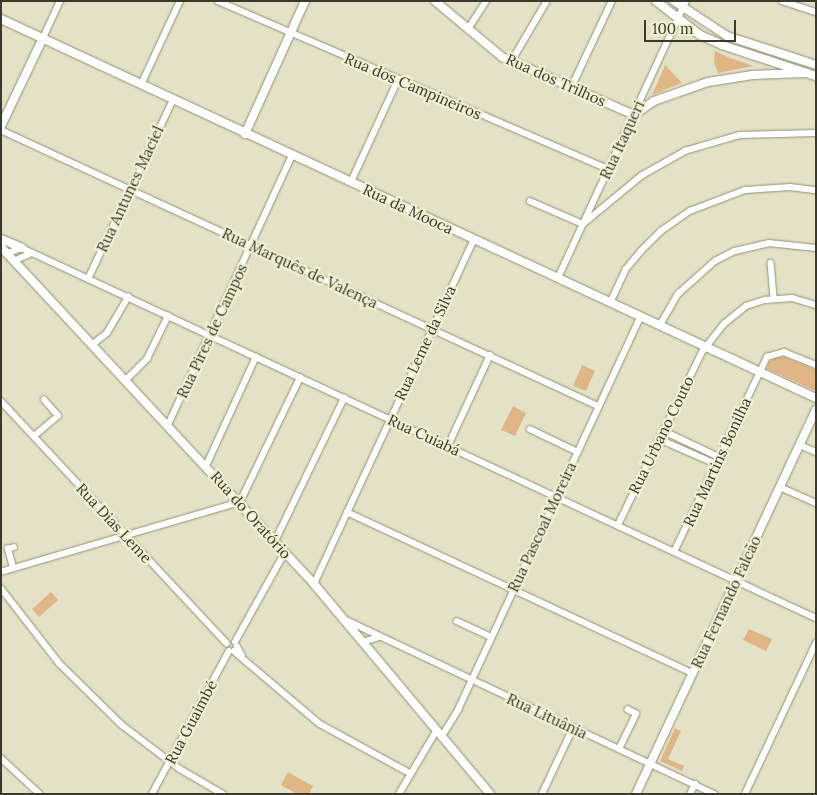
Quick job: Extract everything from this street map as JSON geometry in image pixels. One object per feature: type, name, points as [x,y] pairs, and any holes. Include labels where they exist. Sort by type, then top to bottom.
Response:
[{"type":"street","points":[[1,128],[60,1]]},
{"type":"street","points":[[141,85],[180,1]]},
{"type":"street","name":"Rua dos Campineiros","points":[[218,1],[608,170]]},
{"type":"street","points":[[244,134],[305,1]]},
{"type":"street","name":"Rua dos Trilhos","points":[[435,1],[468,30],[511,62],[634,115]]},
{"type":"street","points":[[468,30],[486,1]]},
{"type":"street","points":[[511,62],[547,1]]},
{"type":"street","points":[[571,88],[612,1]]},
{"type":"street","points":[[656,1],[700,35],[722,45],[805,74],[816,76]]},
{"type":"street","points":[[674,1],[685,5],[712,29],[736,39],[816,65]]},
{"type":"street","points":[[782,1],[816,12]]},
{"type":"street","name":"Rua Itaqueri","points":[[558,278],[685,5]]},
{"type":"street","name":"Rua da Mooca","points":[[1,19],[244,134],[611,301],[816,398]]},
{"type":"street","points":[[634,115],[654,101],[708,82],[752,74],[805,74]]},
{"type":"street","points":[[351,182],[398,80]]},
{"type":"street","name":"Rua Antunes Maciel","points":[[88,279],[173,100]]},
{"type":"street","name":"Rua Marquês de Valença","points":[[1,128],[598,406]]},
{"type":"street","points":[[530,201],[583,224],[641,176],[685,151],[740,135],[816,133]]},
{"type":"street","name":"Rua Pires de Campos","points":[[168,425],[292,156]]},
{"type":"street","points":[[611,301],[631,262],[660,232],[690,211],[745,190],[790,187],[816,190]]},
{"type":"street","points":[[1,239],[22,248]]},
{"type":"street","name":"Rua Leme da Silva","points":[[314,584],[474,239]]},
{"type":"street","points":[[660,325],[683,287],[721,257],[769,243],[816,248]]},
{"type":"street","name":"Rua do Oratório","points":[[1,246],[314,584],[490,794]]},
{"type":"street","points":[[8,253],[22,248]]},
{"type":"street","name":"Rua Cuiabá","points":[[22,248],[816,618]]},
{"type":"street","points":[[16,260],[33,253]]},
{"type":"street","points":[[771,263],[774,298],[792,298],[816,305]]},
{"type":"street","points":[[92,345],[107,333],[128,298]]},
{"type":"street","name":"Rua Urbano Couto","points":[[618,525],[706,346],[724,324],[746,306],[774,298]]},
{"type":"street","points":[[126,380],[147,359],[168,316]]},
{"type":"street","name":"Rua Pascoal Moreira","points":[[399,794],[410,773],[439,733],[471,680],[641,316]]},
{"type":"street","name":"Rua Martins Bonilha","points":[[674,552],[767,357],[780,352],[790,353],[816,365]]},
{"type":"street","points":[[448,446],[490,355]]},
{"type":"street","points":[[206,466],[256,357]]},
{"type":"street","points":[[1,572],[127,537],[240,502],[300,378]]},
{"type":"street","points":[[275,541],[344,398]]},
{"type":"street","points":[[34,436],[58,416],[44,400]]},
{"type":"street","name":"Rua Dias Leme","points":[[1,401],[227,644],[234,647]]},
{"type":"street","name":"Rua Fernando Falcão","points":[[636,794],[816,410]]},
{"type":"street","points":[[530,429],[578,452]]},
{"type":"street","points":[[664,431],[719,457]]},
{"type":"street","points":[[660,439],[716,464]]},
{"type":"street","points":[[686,451],[690,444]]},
{"type":"street","points":[[800,445],[816,452]]},
{"type":"street","points":[[780,487],[816,503]]},
{"type":"street","points":[[347,512],[693,673]]},
{"type":"street","points":[[13,568],[8,549],[14,547]]},
{"type":"street","name":"Rua Guaimbé","points":[[152,794],[285,552]]},
{"type":"street","points":[[1,588],[81,686],[122,725],[170,762],[223,794]]},
{"type":"street","name":"Rua Lituânia","points":[[344,619],[715,794]]},
{"type":"street","points":[[457,621],[491,637]]},
{"type":"street","points":[[357,635],[370,631]]},
{"type":"street","points":[[363,642],[379,636]]},
{"type":"street","points":[[745,794],[816,643]]},
{"type":"street","points":[[234,647],[320,724],[410,773]]},
{"type":"street","points":[[619,749],[636,714],[628,710]]},
{"type":"street","points":[[542,794],[573,728]]},
{"type":"street","points":[[1,758],[40,794]]},
{"type":"street","points":[[690,794],[695,784]]},
{"type":"shaded area","points":[[715,51],[753,66],[718,73],[714,62]]},
{"type":"shaded area","points":[[665,65],[682,83],[652,95],[664,68]]},
{"type":"shaded area","points":[[777,357],[785,357],[816,370],[816,391],[767,369],[769,362]]},
{"type":"shaded area","points":[[582,365],[595,371],[586,391],[573,386]]},
{"type":"shaded area","points":[[513,406],[526,413],[515,436],[501,430]]},
{"type":"shaded area","points":[[51,592],[58,600],[39,617],[32,609]]},
{"type":"shaded area","points":[[749,629],[772,639],[766,651],[743,640]]},
{"type":"shaded area","points":[[675,728],[681,731],[668,759],[684,766],[682,771],[660,761]]},
{"type":"shaded area","points":[[288,772],[313,786],[309,794],[297,794],[281,785]]}]
